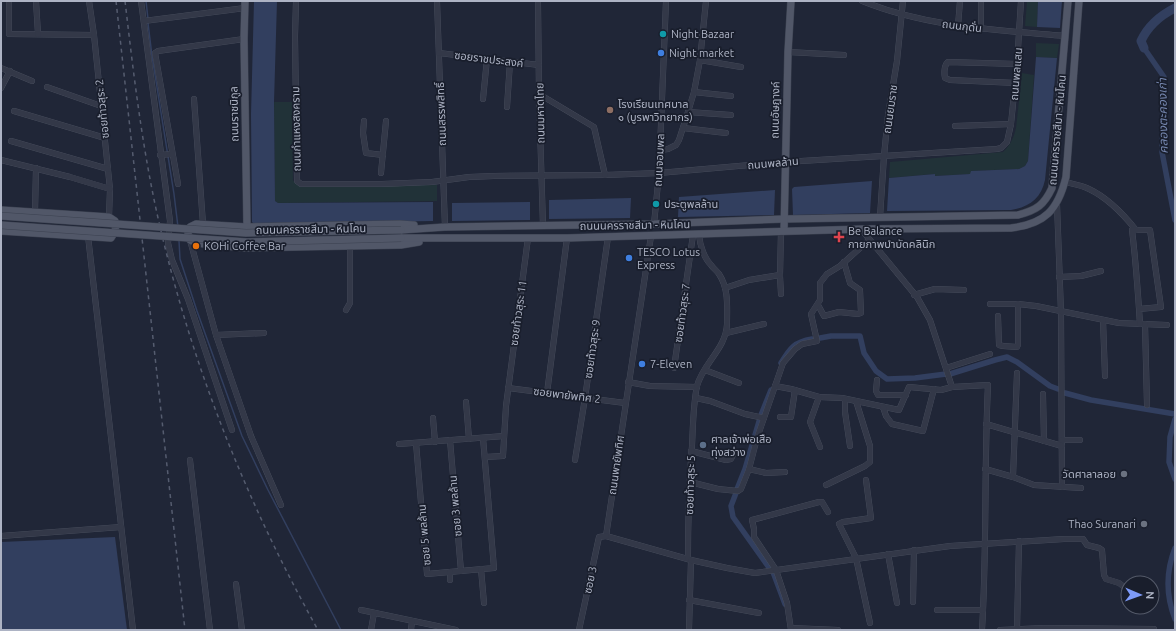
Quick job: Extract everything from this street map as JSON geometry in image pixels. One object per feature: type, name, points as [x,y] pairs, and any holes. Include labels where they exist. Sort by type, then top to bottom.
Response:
[{"type":"main road","name":"ถนนอัษฎางค์","points":[[782,231],[784,220],[788,52],[791,1]]},
{"type":"main road","name":"ถนนนครราชสีมา - หินโคน","points":[[436,228],[1018,215],[1031,211],[1041,205],[1047,198],[1052,188],[1068,1]]},
{"type":"main road","name":"ถนนนครราชสีมา - หินโคน","points":[[1,225],[247,242],[401,238],[567,238],[861,229],[1024,227],[1035,223],[1044,217],[1057,204],[1065,182],[1080,1]]},
{"type":"main road","name":"ถนนราชนิกูล","points":[[245,5],[246,227]]},
{"type":"main road","points":[[1065,36],[1077,36]]},
{"type":"main road","points":[[1,210],[109,217],[115,221],[116,228],[111,238],[1,231]]},
{"type":"main road","points":[[1,216],[246,233],[436,228]]},
{"type":"main road","points":[[76,235],[82,226],[77,216]]},
{"type":"main road","points":[[88,236],[86,226],[88,220],[92,216]]},
{"type":"main road","points":[[879,229],[880,217]]},
{"type":"main road","points":[[436,228],[400,224],[246,227],[196,224],[190,227],[188,233],[190,240],[195,244],[246,248],[401,245],[437,239]]},
{"type":"main road","points":[[651,236],[654,224]]},
{"type":"street","points":[[9,1],[9,34],[94,35]]},
{"type":"street","points":[[36,1],[38,34]]},
{"type":"street","name":"ซอยท้าวสุระ 2","points":[[89,1],[110,189],[109,217]]},
{"type":"street","points":[[141,1],[146,21],[167,155],[178,184]]},
{"type":"street","name":"ถนนกำแหงสงคราม","points":[[296,1],[297,181],[301,184],[382,184],[444,180]]},
{"type":"street","name":"ถนนสรรพสิทธิ์","points":[[437,1],[444,180],[444,227]]},
{"type":"street","name":"ถนนมหาดไทย","points":[[538,1],[543,226]]},
{"type":"street","name":"ถนนจอมพล","points":[[654,224],[659,173],[666,1]]},
{"type":"street","points":[[660,150],[668,149],[676,145],[688,112],[694,92],[700,60],[706,1]]},
{"type":"street","name":"ถนนกุดั่น","points":[[862,1],[902,15],[958,26],[1065,36]]},
{"type":"street","name":"ถนนยมราช","points":[[880,217],[888,115],[897,61],[903,1]]},
{"type":"street","points":[[958,26],[960,1]]},
{"type":"street","points":[[981,1],[981,28]]},
{"type":"street","name":"ถนนพลแสน","points":[[1004,146],[1009,138],[1012,124],[1021,1]]},
{"type":"street","points":[[146,21],[245,5]]},
{"type":"street","points":[[232,430],[188,299],[172,260],[168,243],[170,221],[167,155],[156,52],[244,40]]},
{"type":"street","points":[[788,52],[844,54]]},
{"type":"street","name":"ซอยราชประสงค์","points":[[439,53],[539,65]]},
{"type":"street","points":[[483,99],[487,59]]},
{"type":"street","points":[[700,60],[741,67]]},
{"type":"street","points":[[507,107],[510,62]]},
{"type":"street","points":[[1016,83],[950,80],[945,78],[945,70],[946,63],[948,62],[1017,64]]},
{"type":"street","points":[[1,68],[32,81]]},
{"type":"street","points":[[1,88],[10,72]]},
{"type":"street","points":[[47,87],[101,106]]},
{"type":"street","points":[[694,92],[731,96]]},
{"type":"street","points":[[539,94],[594,127],[605,175]]},
{"type":"street","points":[[194,99],[203,224]]},
{"type":"street","points":[[14,111],[105,138]]},
{"type":"street","points":[[688,112],[731,115]]},
{"type":"street","points":[[364,120],[363,133],[366,153],[383,155]]},
{"type":"street","points":[[381,173],[386,121]]},
{"type":"street","points":[[955,126],[1012,124]]},
{"type":"street","points":[[683,128],[726,133]]},
{"type":"street","points":[[11,141],[108,169]]},
{"type":"street","name":"ถนนพลล้าน","points":[[541,176],[659,173],[785,162],[997,150],[1004,146]]},
{"type":"street","points":[[1,160],[36,168],[110,189]]},
{"type":"street","points":[[34,212],[36,168]]},
{"type":"street","points":[[444,180],[494,176],[541,176]]},
{"type":"street","points":[[1065,182],[1085,187],[1098,195],[1125,218],[1136,230]]},
{"type":"street","points":[[1057,204],[1061,312],[1062,487]]},
{"type":"street","points":[[861,229],[868,240],[914,294],[930,320],[952,387]]},
{"type":"street","points":[[1139,309],[1161,307],[1150,230],[1132,230],[1139,309],[1142,324],[1147,405]]},
{"type":"street","points":[[781,294],[780,275],[782,231]]},
{"type":"street","name":"ซอยท้าวสุระ 5","points":[[690,559],[691,451],[697,387],[700,377],[724,342],[726,334],[727,310],[725,288],[719,274],[710,264],[703,252],[696,235]]},
{"type":"street","name":"ซอยท้าวสุระ 7","points":[[674,368],[696,235]]},
{"type":"street","points":[[88,236],[133,630]]},
{"type":"street","name":"ถนนพายัพทิศ","points":[[606,536],[651,236]]},
{"type":"street","name":"ซอยท้าวสุระ 9","points":[[575,460],[608,237]]},
{"type":"street","name":"ซอยท้าวสุระ 11","points":[[484,457],[503,456],[508,388],[528,238]]},
{"type":"street","points":[[548,393],[567,238]]},
{"type":"street","points":[[190,240],[216,335],[251,436],[281,505]]},
{"type":"street","points":[[690,482],[718,489],[738,491],[741,489],[749,469],[757,438],[783,363],[795,348],[802,344],[817,340],[811,314],[820,300],[820,283],[827,274],[844,262],[868,240]]},
{"type":"street","points":[[346,310],[350,302],[350,246]]},
{"type":"street","points":[[818,305],[824,316],[840,312],[858,314],[861,312],[860,290],[850,283],[844,262]]},
{"type":"street","points":[[1059,277],[1079,276],[1101,271]]},
{"type":"street","points":[[725,288],[749,280],[780,275]]},
{"type":"street","points":[[914,294],[935,289],[964,290]]},
{"type":"street","points":[[990,304],[1018,304],[1119,323],[1167,325]]},
{"type":"street","points":[[998,316],[999,345],[1016,347],[1018,345],[1018,304]]},
{"type":"street","points":[[1103,320],[1105,376]]},
{"type":"street","points":[[726,334],[764,324]]},
{"type":"street","points":[[216,335],[264,333]]},
{"type":"street","points":[[946,368],[990,354]]},
{"type":"street","points":[[705,370],[739,384]]},
{"type":"street","points":[[1013,477],[1017,373]]},
{"type":"street","points":[[877,380],[876,391],[878,395],[906,395]]},
{"type":"street","points":[[628,382],[650,386],[697,387]]},
{"type":"street","points":[[775,386],[819,397],[845,399],[900,410],[909,387],[941,390],[952,387],[988,385],[982,630]]},
{"type":"street","name":"ซอยพายัพทิศ 2","points":[[508,388],[625,403]]},
{"type":"street","points":[[883,407],[885,414],[892,424],[923,431],[934,389]]},
{"type":"street","points":[[780,417],[791,417],[795,390]]},
{"type":"street","points":[[1044,394],[1044,441]]},
{"type":"street","points":[[819,397],[810,422],[820,447]]},
{"type":"street","points":[[696,398],[710,401],[745,414],[764,418]]},
{"type":"street","points":[[845,399],[845,412],[850,446]]},
{"type":"street","points":[[826,486],[870,462],[870,446],[856,401]]},
{"type":"street","points":[[466,402],[469,439]]},
{"type":"street","points":[[433,418],[435,442]]},
{"type":"street","points":[[986,424],[1062,446]]},
{"type":"street","points":[[399,444],[504,436]]},
{"type":"street","name":"ซอย 5 พลล้าน","points":[[416,443],[427,574],[494,568],[483,438]]},
{"type":"street","name":"ซอย 3 พลล้าน","points":[[450,440],[461,571]]},
{"type":"street","points":[[1062,440],[1080,440]]},
{"type":"street","points":[[691,451],[726,460],[731,459],[734,453]]},
{"type":"street","points":[[190,460],[210,630]]},
{"type":"street","points":[[749,469],[768,473],[785,472]]},
{"type":"street","points":[[985,469],[1034,485],[1081,488]]},
{"type":"street","points":[[866,480],[871,518],[843,522],[839,524],[856,558],[870,623]]},
{"type":"street","points":[[828,512],[822,502],[819,502],[752,520],[754,537],[776,570],[787,603],[791,629],[838,630]]},
{"type":"street","points":[[1,536],[121,527]]},
{"type":"street","points":[[606,536],[690,559],[755,573],[914,550],[985,543],[1082,539],[1087,545],[1102,550],[1104,575],[1106,579],[1120,584]]},
{"type":"street","name":"ซอย 3","points":[[579,630],[599,537],[606,536]]},
{"type":"street","points":[[1017,629],[1019,541]]},
{"type":"street","points":[[912,602],[914,550]]},
{"type":"street","points":[[888,554],[897,603]]},
{"type":"street","points":[[689,630],[690,559]]},
{"type":"street","points":[[481,569],[484,603]]},
{"type":"street","points":[[450,572],[450,580]]},
{"type":"street","points":[[236,584],[242,630]]},
{"type":"street","points":[[689,600],[759,613]]},
{"type":"street","points":[[361,610],[456,630]]},
{"type":"street","points":[[937,610],[983,610]]},
{"type":"street","points":[[371,630],[374,613]]},
{"type":"street","points":[[411,630],[412,621]]},
{"type":"street","points":[[1000,630],[1154,629]]},
{"type":"shaded area","points":[[1027,1],[1038,1],[1037,27],[1025,26]]},
{"type":"shaded area","points":[[1036,43],[1059,44],[1057,58],[1036,57]]},
{"type":"shaded area","points":[[1022,73],[1034,75],[1028,161],[1025,166],[1019,169],[971,171],[971,174],[934,176],[934,174],[889,178],[890,162],[1003,152],[1008,147],[1016,128]]},
{"type":"shaded area","points":[[274,102],[292,102],[293,180],[296,184],[300,186],[437,185],[437,201],[278,203],[275,201]]},
{"type":"water","points":[[254,1],[277,1],[274,102],[275,201],[278,203],[433,202],[433,221],[254,224],[252,222],[251,114]]},
{"type":"water","points":[[1038,1],[1062,1],[1060,28],[1037,27]]},
{"type":"water","points":[[1036,57],[1057,58],[1045,180],[1041,192],[1037,197],[1023,207],[1011,210],[887,211],[889,178],[935,174],[935,176],[970,174],[971,171],[1019,169],[1025,166],[1028,161]]},
{"type":"water","points":[[872,181],[870,213],[793,215],[792,189],[794,187]]},
{"type":"water","points":[[775,190],[774,215],[678,217],[679,197]]},
{"type":"water","points":[[631,198],[630,218],[549,219],[549,200]]},
{"type":"water","points":[[530,202],[530,220],[452,221],[452,203]]},
{"type":"water","points":[[115,537],[127,630],[1,630],[1,542]]},
{"type":"waterway","points":[[146,1],[148,19]]},
{"type":"waterway","name":"คลองตะคองเก่า","points":[[1144,48],[1141,41],[1147,30],[1165,14],[1175,8]]},
{"type":"waterway","points":[[148,23],[178,227]]},
{"type":"waterway","name":"คลองตะคองเก่า","points":[[1144,48],[1164,77],[1162,152],[1175,220]]},
{"type":"waterway","points":[[179,241],[180,259],[242,436],[268,490],[341,630]]},
{"type":"waterway","name":"คลองตะคองเก่า","points":[[820,338],[831,336],[860,336],[864,353],[876,371],[887,379],[915,378],[946,374]]},
{"type":"waterway","name":"คลองตะคองเก่า","points":[[781,363],[793,346],[812,339]]},
{"type":"waterway","name":"คลองตะคองเก่า","points":[[950,374],[1007,357],[1017,362],[1050,386],[1058,389]]},
{"type":"waterway","name":"คลองตะคองเก่า","points":[[761,415],[771,390]]},
{"type":"waterway","name":"คลองตะคองเก่า","points":[[1065,393],[1091,400],[1175,414]]},
{"type":"waterway","name":"คลองตะคองเก่า","points":[[737,489],[745,469],[760,418]]},
{"type":"waterway","points":[[1175,419],[1170,437],[1169,462],[1175,479]]},
{"type":"waterway","name":"คลองตะคองเก่า","points":[[736,493],[731,506],[733,517],[770,569]]},
{"type":"waterway","points":[[1175,548],[1170,566],[1168,584],[1170,601],[1175,619]]},
{"type":"waterway","name":"คลองตะคองเก่า","points":[[773,572],[785,604]]},
{"type":"railway","points":[[116,1],[185,630]]},
{"type":"railway","points":[[125,1],[149,174],[174,283],[207,386],[246,486],[269,535],[318,630]]},
{"type":"place","name":"Night Bazaar","points":[[663,34]]},
{"type":"place","name":"Night market","points":[[661,53]]},
{"type":"place","name":"โรงเรียนเทศบาล ๑ (บูรพาวิทยากร)","points":[[610,110]]},
{"type":"place","name":"ประตูพลล้าน","points":[[656,204]]},
{"type":"place","name":"Be Balance กายภาพบำบัดคลินิก","points":[[839,237]]},
{"type":"place","name":"KOHi Coffee Bar","points":[[196,246]]},
{"type":"place","name":"TESCO Lotus Express","points":[[629,258]]},
{"type":"place","name":"7-Eleven","points":[[642,364]]},
{"type":"place","name":"ศาลเจ้าพ่อเสือ ทุ่งสว่าง","points":[[703,445]]},
{"type":"place","name":"วัดศาลาลอย","points":[[1124,474]]},
{"type":"place","name":"Thao Suranari","points":[[1144,524]]}]
